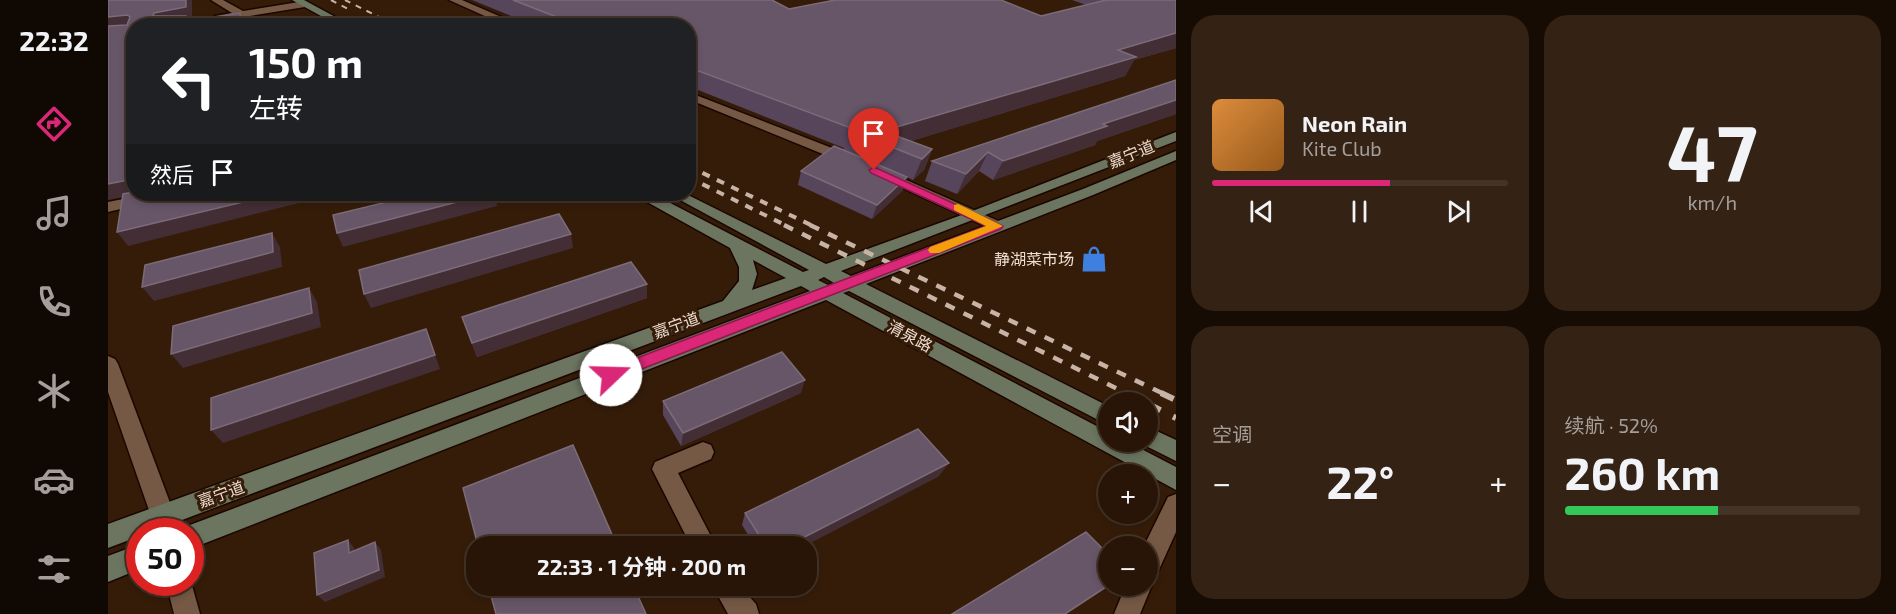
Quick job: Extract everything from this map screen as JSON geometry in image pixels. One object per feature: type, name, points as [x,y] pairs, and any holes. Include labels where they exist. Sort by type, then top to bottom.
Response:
[{"type":"main road","points":[[279,0],[297,4],[329,18]]},
{"type":"main road","points":[[297,4],[316,18]]},
{"type":"main road","name":"嘉宁道","points":[[178,518],[719,309],[814,279],[1176,136]]},
{"type":"main road","name":"嘉宁道","points":[[851,282],[1088,192],[1176,154]]},
{"type":"main road","name":"清泉路","points":[[656,201],[735,242],[814,279],[1176,479]]},
{"type":"main road","name":"清泉路","points":[[690,201],[780,246],[814,279],[851,282],[1098,411]]},
{"type":"main road","points":[[719,309],[743,292],[748,280],[746,263],[735,242]]},
{"type":"main road","name":"嘉宁道","points":[[204,532],[788,306],[805,294],[814,279]]},
{"type":"main road","points":[[1158,441],[1176,451]]},
{"type":"main road","name":"嘉宁道","points":[[108,536],[126,532]]},
{"type":"main road","points":[[108,569],[126,562]]},
{"type":"street","points":[[216,0],[241,14]]},
{"type":"street","points":[[454,0],[498,18]]},
{"type":"street","points":[[215,18],[297,4]]},
{"type":"street","points":[[696,98],[869,168],[997,226]]},
{"type":"street","points":[[108,207],[135,201]]},
{"type":"street","points":[[108,364],[163,518]]},
{"type":"street","points":[[699,536],[663,468],[704,452]]},
{"type":"street","points":[[1158,544],[1176,505]]},
{"type":"street","points":[[182,596],[187,614]]},
{"type":"street","points":[[731,596],[746,614]]},
{"type":"street","points":[[1127,614],[1134,596]]},
{"type":"building","points":[[108,0],[186,0],[186,7],[154,13],[153,16],[186,16],[186,18],[130,18],[127,15],[108,17]]},
{"type":"building","points":[[513,0],[772,0],[789,9],[835,0],[1001,0],[1041,16],[1106,0],[1176,0],[1176,33],[1118,50],[1136,57],[883,131],[932,149],[922,159],[849,130],[851,128],[696,70],[696,18],[559,18]]},
{"type":"building","points":[[240,13],[240,18],[210,18]]},
{"type":"building","points":[[126,25],[126,181],[108,184],[108,26]]},
{"type":"building","points":[[1176,80],[1176,100],[1003,161],[988,152],[966,174],[932,161]]},
{"type":"building","points":[[834,146],[907,177],[877,205],[801,171]]},
{"type":"building","points":[[126,193],[126,201],[248,201],[117,232],[123,194]]},
{"type":"building","points":[[391,201],[461,201],[337,233],[333,215]]},
{"type":"building","points":[[559,214],[571,234],[364,294],[359,270]]},
{"type":"building","points":[[272,233],[273,252],[142,287],[145,265]]},
{"type":"building","points":[[631,262],[647,284],[472,343],[462,317]]},
{"type":"building","points":[[309,288],[312,313],[171,354],[173,326]]},
{"type":"building","points":[[426,329],[435,355],[211,430],[211,398]]},
{"type":"building","points":[[782,352],[805,380],[683,433],[663,401]]},
{"type":"building","points":[[918,429],[949,463],[807,536],[760,536],[745,513]]},
{"type":"building","points":[[573,445],[613,536],[475,536],[463,488]]},
{"type":"building","points":[[1086,532],[1098,544],[1098,592],[1065,614],[952,614]]},
{"type":"building","points":[[348,540],[349,553],[375,542],[379,570],[317,595],[314,553]]},
{"type":"building","points":[[491,596],[638,596],[646,614],[496,614]]},
{"type":"railway","points":[[331,0],[350,10]]},
{"type":"railway","points":[[345,0],[381,18]]},
{"type":"railway","points":[[696,170],[813,226]]},
{"type":"railway","points":[[696,181],[787,226]]},
{"type":"railway","points":[[784,225],[1124,392]]},
{"type":"railway","points":[[810,225],[1164,394]]},
{"type":"railway","points":[[1161,393],[1176,400]]},
{"type":"railway","points":[[1158,409],[1176,418]]},
{"type":"slow traffic","points":[[934,250],[997,226],[958,208]]},
{"type":"place","name":"静湖菜市场","points":[[1094,259]]},
{"type":"route","points":[[611,375],[997,226],[874,170]]}]
